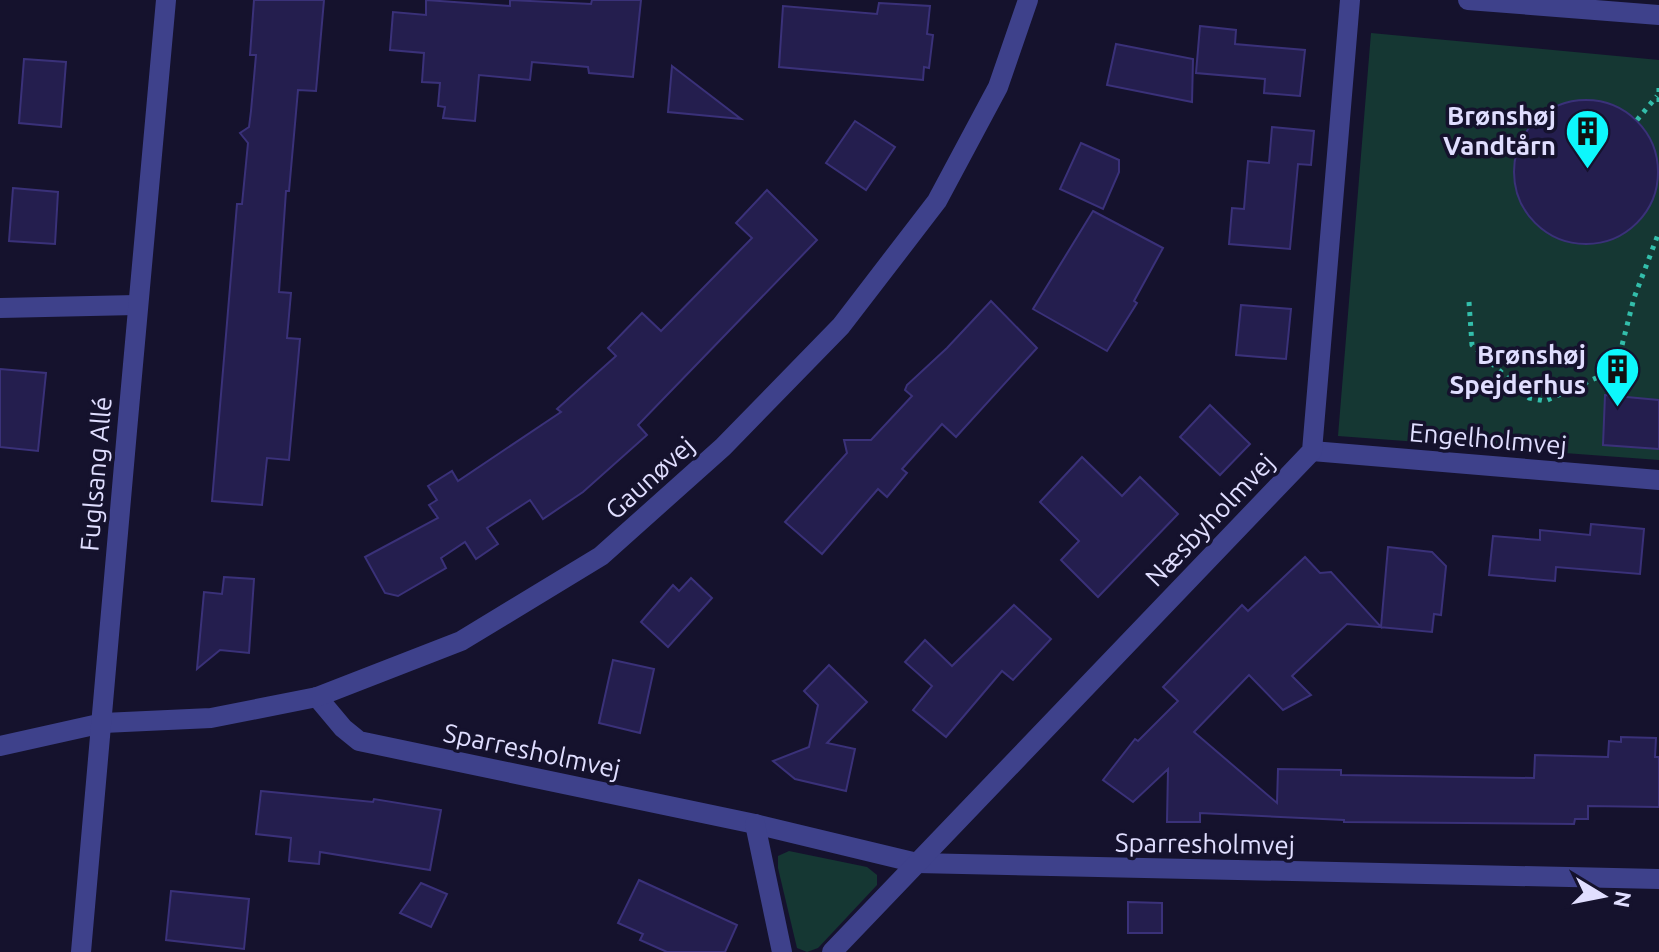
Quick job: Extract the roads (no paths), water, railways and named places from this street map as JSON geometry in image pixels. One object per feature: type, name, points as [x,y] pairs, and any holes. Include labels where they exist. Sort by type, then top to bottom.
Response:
[{"type":"street","name":"Fuglsang Allé","points":[[81,952],[103,723],[136,305],[166,0]]},
{"type":"street","name":"Gaunøvej","points":[[0,746],[103,723],[211,718],[317,697],[461,641],[601,556],[723,447],[841,326],[937,201],[998,87],[1028,0]]},
{"type":"street","name":"Næsbyholmvej","points":[[832,952],[1312,451],[1350,0]]},
{"type":"street","points":[[1468,0],[1659,15]]},
{"type":"street","points":[[0,308],[136,305]]},
{"type":"street","name":"Engelholmvej","points":[[1312,451],[1659,480]]},
{"type":"street","name":"Sparresholmvej","points":[[317,697],[343,728],[359,741],[755,824],[917,863],[1659,879]]},
{"type":"street","points":[[755,824],[782,952]]},
{"type":"place","name":"Brønshøj Vandtårn","points":[[1587,170]]},
{"type":"place","name":"Brønshøj Spejderhus","points":[[1617,409]]}]
